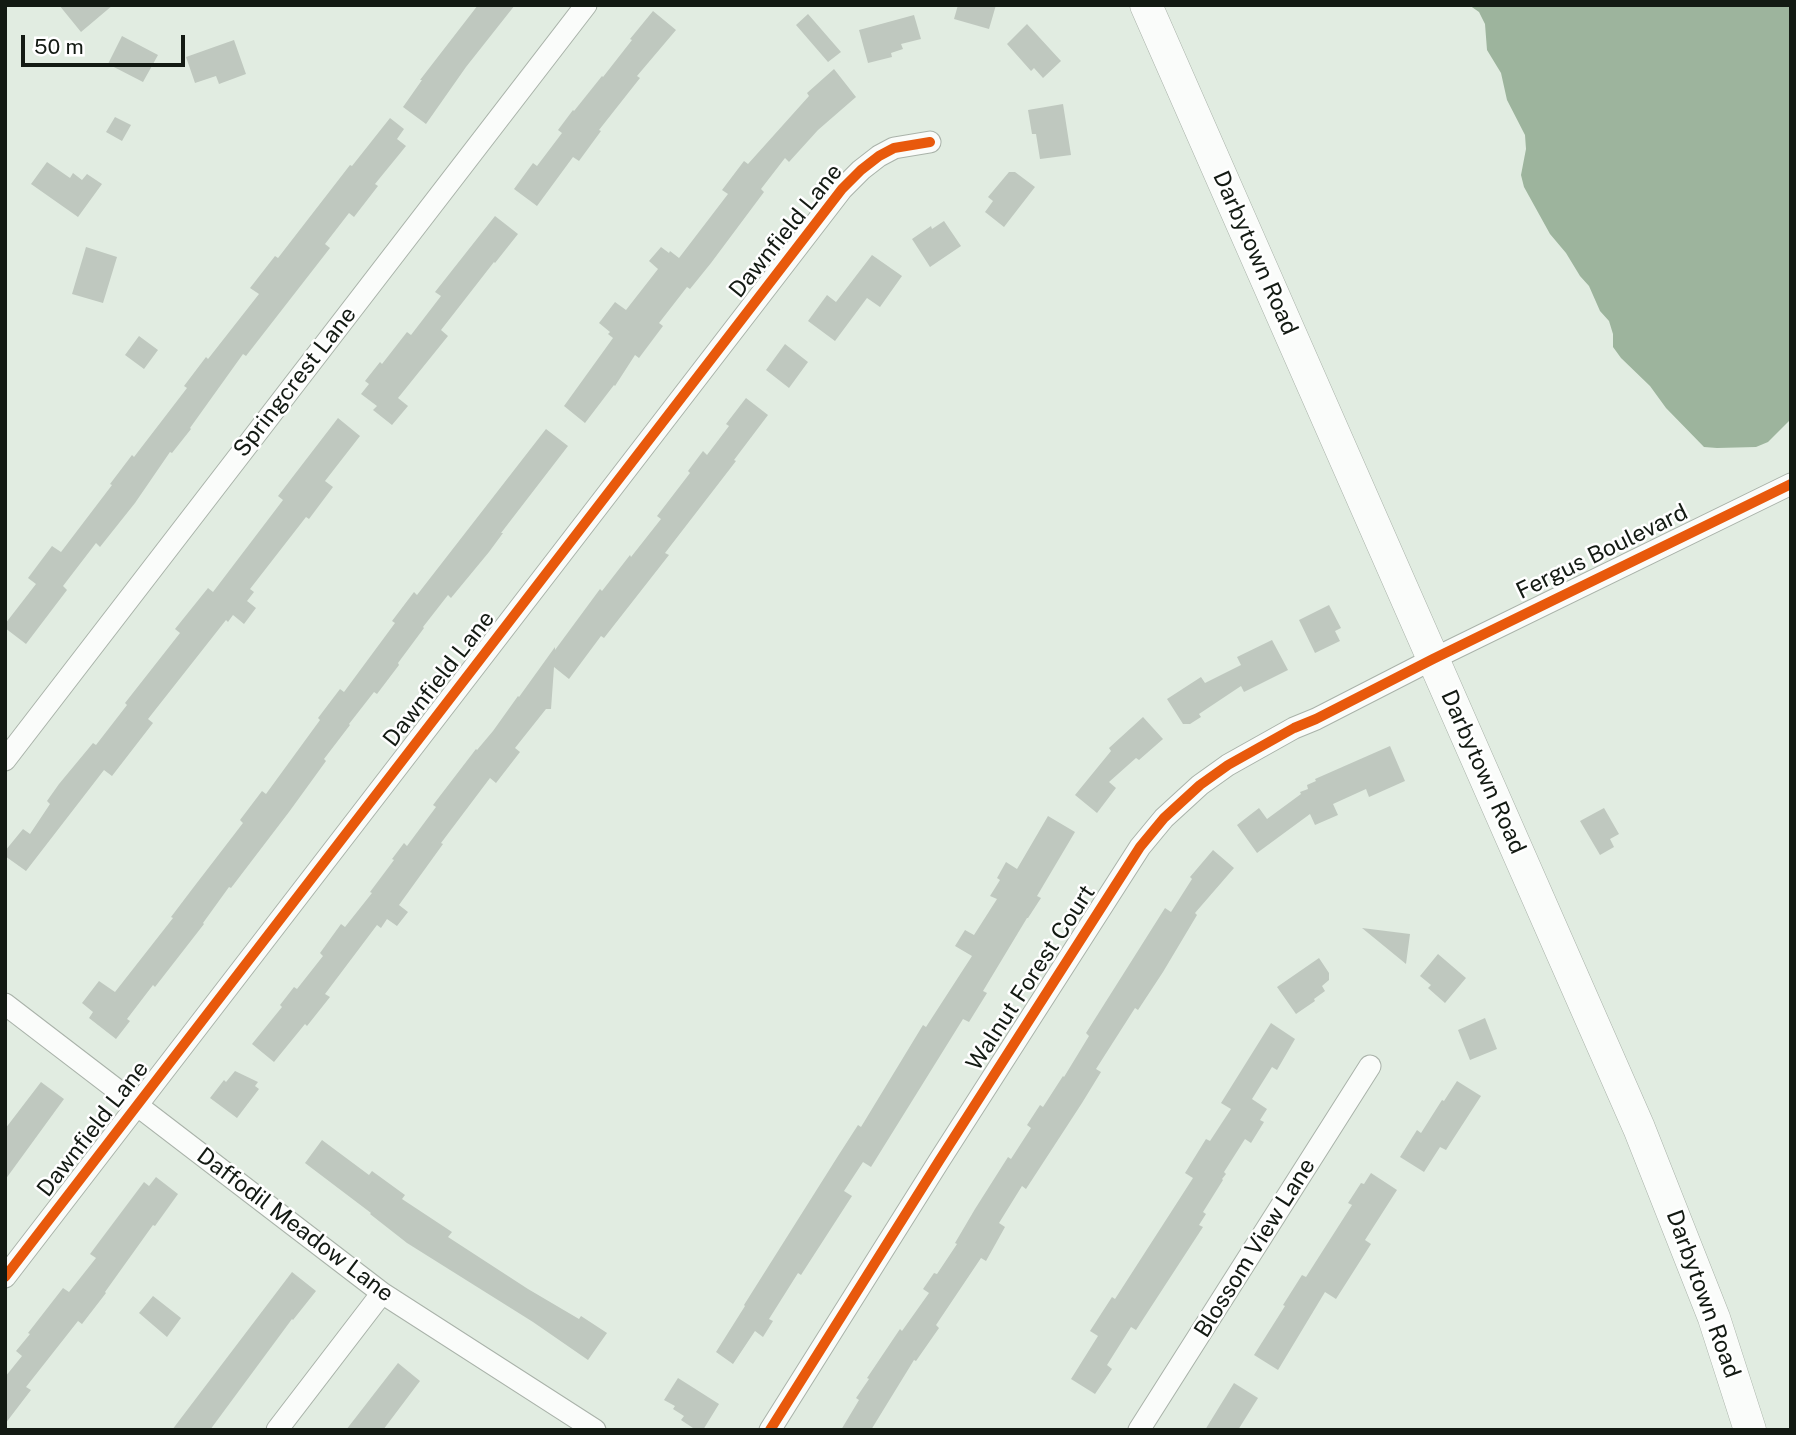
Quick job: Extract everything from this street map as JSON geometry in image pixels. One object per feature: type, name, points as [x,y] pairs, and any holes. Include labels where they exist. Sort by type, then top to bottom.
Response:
[{"type":"main road","name":"Darbytown Road","points":[[1146,5],[1639,1128],[1714,1318],[1750,1430]]},
{"type":"street","name":"Springcrest Lane","points":[[5,760],[586,5]]},
{"type":"street","name":"Dawnfield Lane","points":[[5,1277],[842,189],[879,156],[894,148],[930,142]]},
{"type":"street","name":"Fergus Boulevard","points":[[1433,659],[1791,484]]},
{"type":"street","name":"Walnut Forest Court","points":[[770,1430],[1096,914],[1140,847],[1164,818],[1227,765],[1433,659]]},
{"type":"street","name":"Daffodil Meadow Lane","points":[[5,1004],[382,1293],[595,1430]]},
{"type":"street","name":"Blossom View Lane","points":[[1139,1430],[1370,1066]]},
{"type":"street","points":[[277,1430],[382,1293]]},
{"type":"shaded area","points":[[1469,5],[1791,5],[1791,419],[1768,442],[1756,447],[1704,447],[1613,347],[1609,321],[1600,311],[1589,286],[1550,234],[1524,187],[1521,175],[1526,149],[1525,135],[1507,100],[1501,73],[1487,50],[1485,24],[1479,12]]},
{"type":"building","points":[[59,5],[113,5],[81,32]]},
{"type":"building","points":[[478,5],[515,5],[466,67],[426,124],[403,107],[420,80]]},
{"type":"building","points":[[958,5],[996,5],[989,29],[954,19]]},
{"type":"building","points":[[653,11],[676,30],[637,76],[640,78],[599,130],[601,131],[579,161],[573,157],[537,206],[514,189],[533,163],[537,166],[562,133],[558,130],[603,77]]},
{"type":"building","points":[[808,14],[841,52],[828,62],[796,25]]},
{"type":"building","points":[[914,15],[921,39],[901,44],[903,49],[891,53],[892,57],[868,63],[859,30]]},
{"type":"building","points":[[1027,24],[1061,61],[1043,78],[1034,68],[1031,71],[1007,44]]},
{"type":"building","points":[[122,36],[158,55],[143,82],[108,64]]},
{"type":"building","points":[[234,40],[246,74],[219,84],[216,76],[195,83],[186,57]]},
{"type":"building","points":[[834,69],[856,97],[818,130],[789,162],[785,158],[761,189],[764,192],[711,263],[690,289],[687,287],[659,323],[663,326],[639,358],[635,355],[615,386],[585,423],[564,406],[613,338],[599,323],[615,302],[626,310],[658,269],[649,261],[661,247],[679,258],[728,194],[722,190],[744,161],[748,164],[809,96],[807,93]]},
{"type":"building","points":[[1063,104],[1071,155],[1040,159],[1028,110]]},
{"type":"building","points":[[115,117],[131,125],[122,141],[106,132]]},
{"type":"building","points":[[390,118],[404,129],[397,139],[406,146],[375,184],[378,186],[354,217],[349,213],[325,244],[330,248],[246,356],[243,354],[135,503],[100,547],[96,543],[63,586],[67,590],[26,644],[5,628],[5,624],[36,584],[28,578],[52,546],[61,552],[132,455],[134,457],[187,388],[184,386],[206,357],[208,359],[259,294],[250,288],[275,256],[278,258]]},
{"type":"building","points":[[47,162],[70,178],[73,173],[82,180],[87,174],[102,184],[78,217],[31,184]]},
{"type":"building","points":[[1009,172],[1015,172],[1035,187],[1004,227],[985,212],[993,201],[988,197]]},
{"type":"building","points":[[495,216],[518,234],[441,330],[448,336],[398,398],[408,406],[392,425],[373,410],[377,406],[361,394],[369,384],[365,381],[407,332],[411,335],[441,296],[435,292]]},
{"type":"building","points":[[944,221],[961,246],[930,267],[912,239]]},
{"type":"building","points":[[86,247],[117,257],[103,303],[72,294]]},
{"type":"building","points":[[872,255],[902,276],[880,307],[867,298],[835,341],[808,321],[827,295],[836,302]]},
{"type":"building","points":[[139,336],[158,350],[144,369],[125,355]]},
{"type":"building","points":[[785,344],[808,362],[789,388],[766,370]]},
{"type":"building","points":[[746,398],[768,415],[734,460],[736,461],[665,553],[669,555],[569,679],[554,667],[551,709],[546,709],[515,748],[520,752],[496,783],[490,778],[441,843],[443,844],[399,905],[408,912],[397,926],[387,919],[381,928],[377,925],[325,994],[330,997],[274,1062],[252,1044],[282,1007],[280,1005],[294,987],[297,989],[323,956],[320,953],[341,924],[345,927],[372,893],[370,892],[404,843],[407,846],[436,807],[433,805],[493,731],[600,589],[602,591],[661,519],[657,516],[690,473],[688,471],[703,451],[707,455]]},
{"type":"building","points":[[338,418],[360,436],[325,481],[333,487],[250,589],[254,592],[247,601],[256,608],[244,624],[233,615],[228,622],[226,620],[148,719],[153,723],[112,776],[104,770],[26,871],[5,856],[5,851],[23,829],[30,834],[50,804],[47,801],[59,784],[93,743],[96,745],[127,705],[125,703],[180,633],[175,629],[208,588],[213,592],[283,500],[278,496]]},
{"type":"building","points":[[546,429],[568,446],[489,552],[451,598],[448,595],[377,694],[374,692],[349,724],[289,812],[155,987],[153,985],[127,1019],[130,1021],[116,1039],[89,1018],[93,1012],[82,1003],[99,981],[115,992],[243,823],[240,820],[262,791],[266,794],[340,689],[344,692],[395,623],[392,621],[414,592],[417,595]]},
{"type":"building","points":[[1329,605],[1341,628],[1335,631],[1340,641],[1315,653],[1299,620]]},
{"type":"building","points":[[1272,640],[1288,670],[1244,692],[1241,686],[1199,714],[1201,717],[1190,724],[1183,724],[1167,699],[1201,677],[1205,683],[1241,665],[1237,657]]},
{"type":"building","points":[[1143,717],[1163,739],[1109,782],[1116,788],[1097,813],[1075,795],[1111,751],[1109,748]]},
{"type":"building","points":[[1390,746],[1405,781],[1369,797],[1366,789],[1333,804],[1338,815],[1315,825],[1310,814],[1257,853],[1237,825],[1259,808],[1267,819],[1301,794],[1300,792],[1308,789],[1307,785],[1316,781],[1315,779]]},
{"type":"building","points":[[1604,808],[1619,834],[1610,839],[1614,847],[1600,855],[1580,821]]},
{"type":"building","points":[[1048,816],[1075,832],[1037,896],[1041,898],[983,991],[987,993],[969,1022],[963,1019],[871,1167],[863,1162],[844,1191],[852,1196],[801,1275],[798,1273],[769,1319],[773,1321],[763,1337],[755,1331],[733,1364],[716,1352],[858,1125],[861,1127],[923,1025],[926,1027],[972,956],[955,946],[965,930],[974,935],[997,899],[990,896],[1000,880],[997,878],[1006,862],[1017,869]]},
{"type":"building","points":[[1213,850],[1234,868],[1195,913],[1197,915],[1163,972],[1138,1010],[1135,1008],[1096,1069],[1101,1072],[1082,1103],[1026,1189],[1022,1186],[999,1223],[1005,1227],[986,1261],[981,1258],[936,1325],[939,1328],[916,1361],[914,1360],[871,1430],[841,1430],[859,1400],[856,1398],[869,1379],[867,1378],[900,1329],[902,1331],[929,1293],[923,1289],[934,1273],[937,1274],[1008,1157],[1011,1159],[1031,1128],[1027,1125],[1040,1105],[1043,1107],[1064,1077],[1089,1036],[1086,1033],[1165,908],[1171,912],[1192,879],[1190,877]]},
{"type":"building","points":[[1362,928],[1410,934],[1406,964]]},
{"type":"building","points":[[1438,954],[1466,978],[1445,1003],[1428,988],[1431,985],[1420,976]]},
{"type":"building","points":[[1319,958],[1329,973],[1329,980],[1322,986],[1325,991],[1296,1014],[1277,987]]},
{"type":"building","points":[[1485,1018],[1497,1049],[1470,1060],[1458,1030]]},
{"type":"building","points":[[1271,1023],[1295,1039],[1277,1070],[1272,1067],[1252,1099],[1267,1109],[1260,1120],[1264,1122],[1251,1143],[1245,1139],[1224,1172],[1226,1174],[1223,1180],[1203,1212],[1206,1214],[1199,1225],[1203,1227],[1136,1330],[1131,1327],[1107,1365],[1112,1369],[1095,1394],[1071,1379],[1098,1336],[1090,1331],[1112,1297],[1115,1299],[1193,1178],[1185,1173],[1206,1139],[1210,1141],[1231,1109],[1221,1103]]},
{"type":"building","points":[[235,1071],[258,1082],[255,1086],[259,1089],[237,1118],[210,1098]]},
{"type":"building","points":[[1457,1081],[1481,1096],[1446,1150],[1440,1147],[1424,1172],[1400,1157],[1417,1130],[1421,1133]]},
{"type":"building","points":[[41,1082],[64,1099],[5,1180],[5,1129]]},
{"type":"building","points":[[322,1140],[369,1175],[372,1171],[405,1195],[402,1199],[452,1232],[448,1237],[528,1289],[579,1319],[581,1316],[607,1333],[588,1360],[407,1243],[305,1163]]},
{"type":"building","points":[[1371,1173],[1397,1190],[1365,1240],[1371,1244],[1336,1299],[1325,1292],[1278,1370],[1254,1355],[1302,1275],[1306,1277],[1352,1205],[1348,1203]]},
{"type":"building","points":[[156,1177],[178,1194],[82,1324],[78,1321],[26,1387],[31,1390],[5,1424],[5,1377],[22,1356],[16,1351],[63,1288],[69,1292],[96,1258],[90,1254],[144,1182],[149,1186]]},
{"type":"building","points":[[292,1272],[316,1291],[292,1319],[210,1430],[172,1430]]},
{"type":"building","points":[[153,1296],[181,1318],[167,1337],[139,1313]]},
{"type":"building","points":[[398,1363],[420,1381],[383,1430],[346,1430]]},
{"type":"building","points":[[678,1378],[719,1404],[703,1430],[696,1430],[681,1420],[684,1416],[673,1409],[675,1406],[664,1400]]},
{"type":"building","points":[[1234,1383],[1258,1398],[1238,1430],[1205,1430]]},
{"type":"cycle path","points":[[5,1277],[842,189],[879,156],[894,148],[930,142]]},
{"type":"cycle path","points":[[770,1430],[1140,847],[1164,818],[1200,785],[1228,765],[1294,728],[1791,484]]}]
